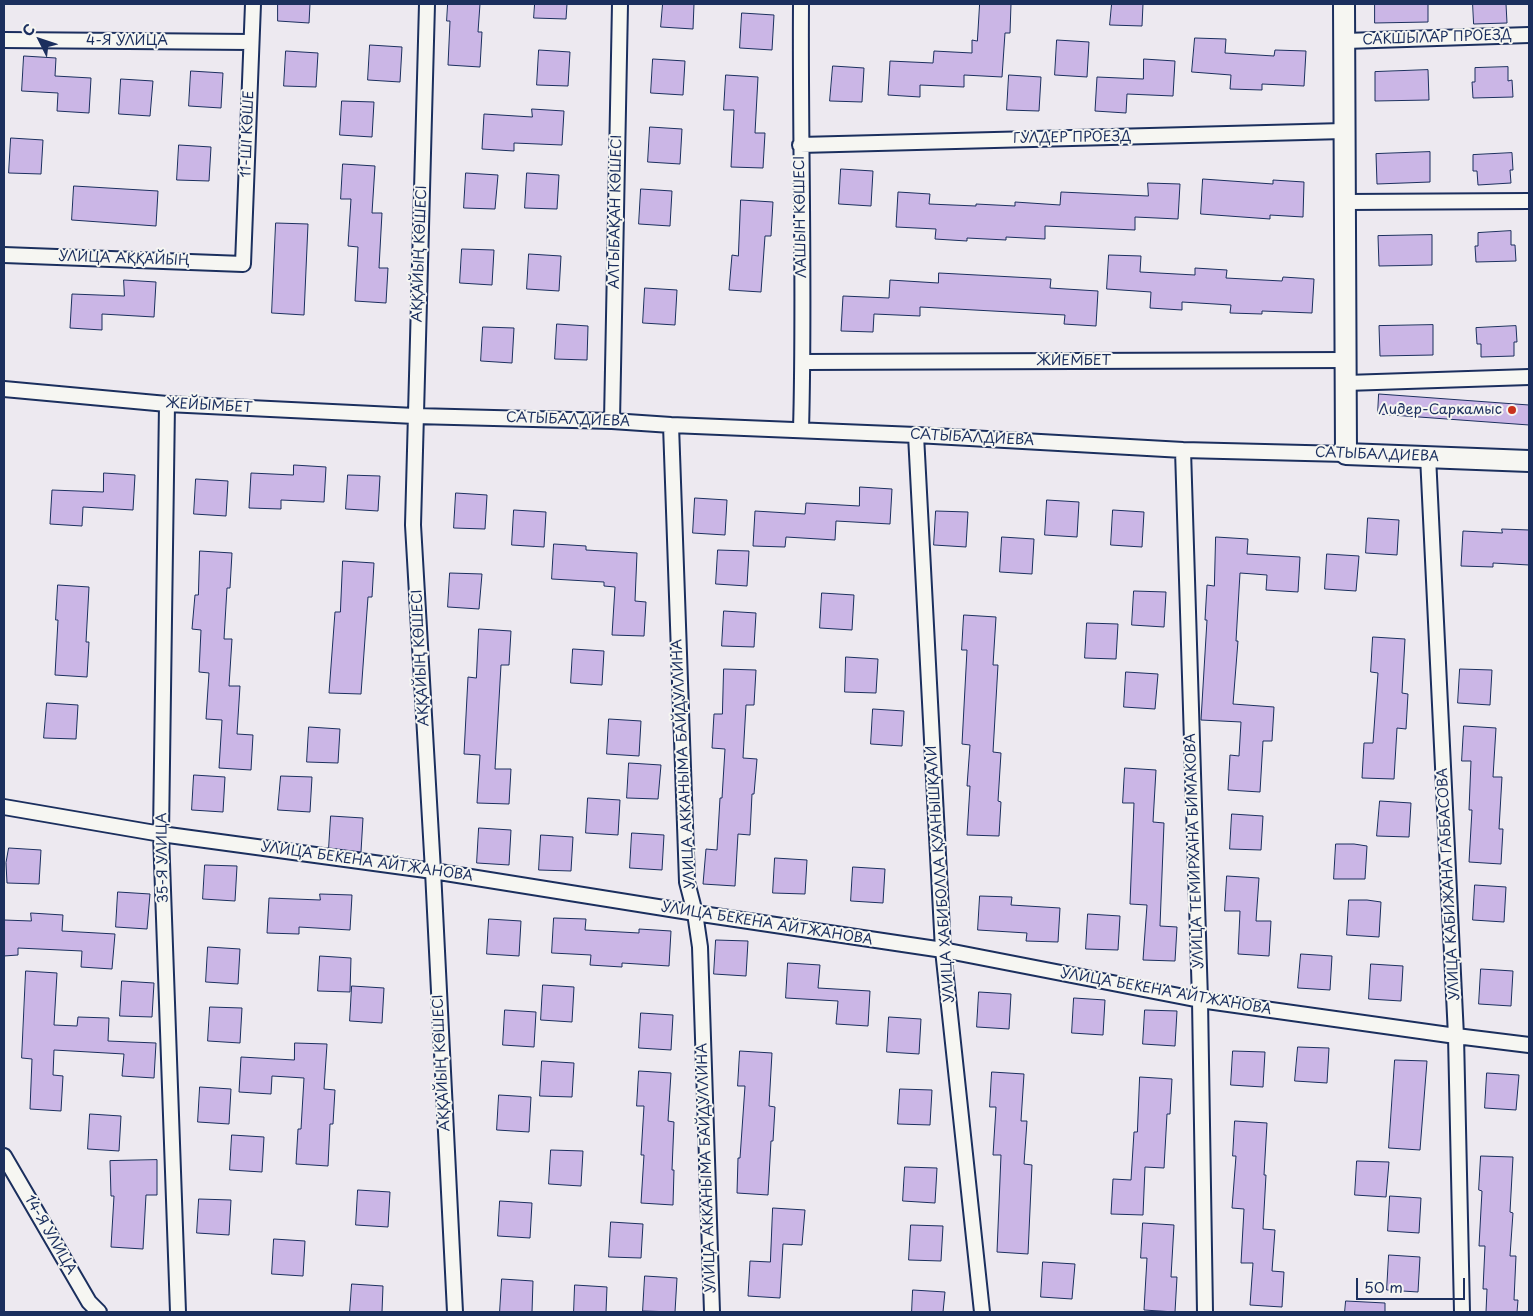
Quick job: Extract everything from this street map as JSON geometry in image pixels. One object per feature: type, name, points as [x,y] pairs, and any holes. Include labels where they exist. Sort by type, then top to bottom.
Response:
[{"type":"street","name":"11-ШІ КӨШЕ","points":[[243,264],[253,4]]},
{"type":"street","name":"АҚҚАЙЫҢ КӨШЕСІ","points":[[427,4],[413,525],[433,871],[454,1312]]},
{"type":"street","name":"АЛТЫБАҚАН КӨШЕСІ","points":[[612,421],[620,4]]},
{"type":"street","name":"ЛАШЫН КӨШЕСІ","points":[[801,4],[801,430]]},
{"type":"street","points":[[1344,4],[1346,454]]},
{"type":"street","name":"САКШЫЛАР ПРОЕЗД","points":[[1345,41],[1529,35]]},
{"type":"street","name":"4-Я УЛИЦА","points":[[4,40],[251,42]]},
{"type":"street","name":"ГУЛДЕР ПРОЕЗД","points":[[800,145],[1344,131]]},
{"type":"street","points":[[1346,202],[1529,201]]},
{"type":"street","name":"УЛИЦА АҚҚАЙЫҢ","points":[[4,255],[243,264]]},
{"type":"street","name":"ЖИЕМБЕТ","points":[[802,362],[1346,360]]},
{"type":"street","points":[[1346,383],[1529,377]]},
{"type":"street","name":"ЖЕЙЫМБЕТ","points":[[4,389],[167,404],[415,416]]},
{"type":"street","name":"35-Я УЛИЦА","points":[[167,404],[161,834],[178,1312]]},
{"type":"street","name":"САТЫБАЛДИЕВА","points":[[415,416],[612,421],[1183,450],[1428,456],[1529,461]]},
{"type":"street","name":"УЛИЦА АККАНЫМА БАЙДУЛЛИНА","points":[[671,425],[687,882],[695,913],[700,947],[712,1312]]},
{"type":"street","name":"УЛИЦА ХАБИБОЛЛА ҚУАНЫШҚАЛИ","points":[[916,435],[943,950],[982,1312]]},
{"type":"street","name":"УЛИЦА ТЕМИРХАНА БИМАКОВА","points":[[1183,450],[1200,1000],[1205,1312]]},
{"type":"street","name":"УЛИЦА КАБИЖАНА ГАББАСОВА","points":[[1428,456],[1456,1036],[1462,1312]]},
{"type":"street","name":"УЛИЦА БЕКЕНА АЙТЖАНОВА","points":[[4,807],[161,834],[433,871],[943,950],[1200,1000],[1529,1045]]},
{"type":"street","name":"14-Я УЛИЦА","points":[[4,1156],[89,1302],[99,1312]]},
{"type":"building","points":[[278,4],[310,4],[309,23],[278,21]]},
{"type":"building","points":[[448,4],[480,4],[478,32],[482,32],[480,67],[448,65],[450,21],[447,21]]},
{"type":"building","points":[[535,4],[567,4],[566,19],[534,18]]},
{"type":"building","points":[[663,4],[694,4],[693,29],[661,27]]},
{"type":"building","points":[[980,4],[1011,4],[1010,33],[1005,33],[1002,77],[964,75],[964,87],[920,85],[920,97],[888,95],[890,61],[933,63],[934,51],[972,53],[972,40],[977,41]]},
{"type":"building","points":[[1112,4],[1143,4],[1142,26],[1110,25]]},
{"type":"building","points":[[1375,4],[1428,4],[1428,22],[1375,23]]},
{"type":"building","points":[[1473,4],[1506,4],[1507,23],[1474,24]]},
{"type":"building","points":[[742,13],[774,15],[772,50],[740,48]]},
{"type":"building","points":[[1195,38],[1226,39],[1225,53],[1274,56],[1275,50],[1306,51],[1304,86],[1262,84],[1262,90],[1230,89],[1231,75],[1192,72]]},
{"type":"building","points":[[1057,40],[1089,42],[1087,77],[1055,75]]},
{"type":"building","points":[[370,45],[402,47],[400,82],[368,80]]},
{"type":"building","points":[[539,50],[570,52],[568,86],[537,85]]},
{"type":"building","points":[[286,51],[318,53],[316,87],[284,86]]},
{"type":"building","points":[[24,56],[56,58],[55,76],[91,78],[89,113],[57,111],[58,93],[22,91]]},
{"type":"building","points":[[653,59],[685,61],[683,95],[651,93]]},
{"type":"building","points":[[1144,59],[1175,61],[1173,96],[1127,94],[1126,113],[1095,111],[1097,77],[1143,79]]},
{"type":"building","points":[[833,66],[864,68],[862,102],[830,101]]},
{"type":"building","points":[[1508,67],[1508,81],[1512,80],[1513,97],[1473,98],[1472,82],[1475,82],[1475,68]]},
{"type":"building","points":[[1428,70],[1429,100],[1375,101],[1375,72]]},
{"type":"building","points":[[191,71],[223,73],[221,108],[189,106]]},
{"type":"building","points":[[726,75],[758,77],[755,133],[765,133],[763,168],[731,167],[734,110],[724,110]]},
{"type":"building","points":[[1009,75],[1041,77],[1039,111],[1007,110]]},
{"type":"building","points":[[121,79],[153,81],[150,116],[119,114]]},
{"type":"building","points":[[342,101],[374,102],[372,137],[340,135]]},
{"type":"building","points":[[532,109],[564,111],[562,145],[514,143],[514,151],[482,149],[484,114],[532,117]]},
{"type":"building","points":[[650,127],[682,129],[680,164],[648,162]]},
{"type":"building","points":[[11,138],[43,140],[41,174],[9,173]]},
{"type":"building","points":[[179,145],[211,147],[209,181],[177,180]]},
{"type":"building","points":[[1430,152],[1430,182],[1377,184],[1376,154]]},
{"type":"building","points":[[1512,153],[1513,170],[1510,170],[1511,183],[1478,185],[1477,171],[1473,171],[1473,155]]},
{"type":"building","points":[[343,164],[375,166],[372,213],[382,213],[379,268],[388,268],[386,303],[355,301],[358,247],[348,246],[351,199],[341,199]]},
{"type":"building","points":[[841,169],[873,171],[871,206],[839,204]]},
{"type":"building","points":[[466,173],[498,175],[495,209],[464,208]]},
{"type":"building","points":[[527,173],[559,175],[557,209],[525,208]]},
{"type":"building","points":[[1203,179],[1273,184],[1273,180],[1304,182],[1303,217],[1270,215],[1270,219],[1201,214]]},
{"type":"building","points":[[1148,183],[1180,184],[1178,219],[1135,217],[1135,230],[1045,226],[1045,239],[967,238],[967,241],[935,239],[936,229],[896,227],[898,192],[930,194],[929,204],[1015,206],[1015,202],[1060,205],[1061,192],[1148,196]]},
{"type":"building","points":[[74,186],[158,191],[156,226],[72,220]]},
{"type":"building","points":[[641,189],[672,191],[670,226],[639,224]]},
{"type":"building","points":[[741,200],[773,202],[771,236],[765,236],[761,292],[729,290],[732,255],[738,256]]},
{"type":"building","points":[[276,223],[308,224],[304,315],[272,313]]},
{"type":"building","points":[[1511,231],[1511,245],[1515,245],[1516,261],[1476,262],[1475,246],[1478,246],[1478,233]]},
{"type":"building","points":[[1432,235],[1432,265],[1379,266],[1378,236]]},
{"type":"building","points":[[462,249],[494,250],[492,285],[460,283]]},
{"type":"building","points":[[529,254],[561,256],[559,291],[527,289]]},
{"type":"building","points":[[1109,255],[1141,256],[1140,272],[1195,275],[1195,268],[1227,270],[1226,278],[1282,281],[1283,277],[1314,279],[1312,313],[1262,311],[1262,314],[1230,313],[1231,305],[1182,302],[1182,310],[1150,308],[1151,292],[1107,289]]},
{"type":"building","points":[[939,273],[1051,279],[1050,288],[1098,291],[1096,326],[1064,324],[1065,315],[920,307],[920,316],[874,314],[873,332],[841,331],[843,296],[889,298],[890,280],[938,283]]},
{"type":"building","points":[[124,280],[156,282],[154,317],[102,314],[102,330],[70,328],[72,294],[124,296]]},
{"type":"building","points":[[645,288],[677,290],[675,325],[643,323]]},
{"type":"building","points":[[557,324],[588,326],[587,360],[555,359]]},
{"type":"building","points":[[1433,325],[1433,355],[1380,356],[1379,326]]},
{"type":"building","points":[[1516,326],[1517,342],[1514,342],[1514,356],[1481,357],[1481,344],[1477,344],[1476,328]]},
{"type":"building","points":[[483,327],[514,328],[512,363],[481,361]]},
{"type":"building","points":[[1379,394],[1529,405],[1529,425],[1378,414]]},
{"type":"building","points":[[294,465],[326,467],[324,502],[281,500],[281,509],[249,508],[251,473],[293,475]]},
{"type":"building","points":[[104,473],[135,475],[133,510],[83,507],[82,526],[50,524],[52,490],[103,492]]},
{"type":"building","points":[[348,475],[380,476],[378,511],[346,509]]},
{"type":"building","points":[[196,479],[228,481],[226,516],[194,514]]},
{"type":"building","points":[[860,487],[892,489],[890,524],[836,521],[835,540],[786,537],[785,547],[753,546],[755,511],[805,514],[806,503],[859,506]]},
{"type":"building","points":[[456,493],[487,495],[485,529],[454,528]]},
{"type":"building","points":[[695,498],[727,500],[725,535],[693,533]]},
{"type":"building","points":[[1047,500],[1079,502],[1077,537],[1045,535]]},
{"type":"building","points":[[514,510],[546,512],[544,547],[512,545]]},
{"type":"building","points":[[1113,510],[1144,512],[1142,547],[1111,545]]},
{"type":"building","points":[[936,511],[968,512],[966,547],[934,545]]},
{"type":"building","points":[[1368,518],[1399,520],[1397,555],[1366,553]]},
{"type":"building","points":[[1502,529],[1529,530],[1529,565],[1493,563],[1493,567],[1461,566],[1463,531],[1502,533]]},
{"type":"building","points":[[1002,537],[1034,539],[1032,574],[1000,572]]},
{"type":"building","points":[[1216,537],[1248,539],[1247,554],[1300,557],[1298,592],[1266,590],[1267,575],[1240,573],[1236,641],[1238,641],[1233,704],[1274,707],[1272,741],[1263,741],[1260,792],[1228,790],[1230,755],[1239,756],[1241,722],[1201,720],[1207,620],[1205,620],[1207,585],[1214,586]]},
{"type":"building","points":[[554,544],[586,546],[586,550],[637,553],[635,601],[646,602],[644,636],[612,635],[615,587],[604,586],[604,582],[552,579]]},
{"type":"building","points":[[718,550],[749,551],[747,586],[716,584]]},
{"type":"building","points":[[200,551],[232,553],[230,588],[227,588],[224,639],[232,639],[229,686],[240,686],[237,734],[253,735],[251,770],[219,768],[222,720],[206,719],[209,673],[199,672],[201,630],[192,629],[195,595],[198,595]]},
{"type":"building","points":[[1327,554],[1359,556],[1356,591],[1325,589]]},
{"type":"building","points":[[343,561],[374,563],[372,597],[368,597],[361,694],[329,693],[335,612],[340,612]]},
{"type":"building","points":[[450,573],[482,574],[479,609],[448,607]]},
{"type":"building","points":[[58,585],[89,587],[86,642],[89,642],[87,677],[55,675]]},
{"type":"building","points":[[1134,591],[1166,592],[1164,627],[1132,625]]},
{"type":"building","points":[[822,593],[854,595],[852,630],[820,628]]},
{"type":"building","points":[[724,611],[756,613],[754,647],[722,646]]},
{"type":"building","points":[[964,615],[996,617],[993,665],[998,665],[993,752],[1001,753],[998,801],[1001,802],[999,836],[967,835],[970,786],[967,786],[970,745],[962,744],[967,650],[962,650]]},
{"type":"building","points":[[1087,623],[1118,624],[1116,659],[1085,658]]},
{"type":"building","points":[[479,629],[511,631],[509,665],[501,665],[495,769],[511,769],[509,804],[477,803],[480,755],[464,754],[468,677],[476,678]]},
{"type":"building","points":[[1373,637],[1405,639],[1402,693],[1408,694],[1406,729],[1397,728],[1394,779],[1362,778],[1364,743],[1373,743],[1378,673],[1371,672]]},
{"type":"building","points":[[573,649],[604,651],[602,685],[571,683]]},
{"type":"building","points":[[846,657],[878,659],[876,693],[845,692]]},
{"type":"building","points":[[724,669],[756,670],[754,705],[746,705],[743,758],[757,759],[754,794],[752,794],[750,835],[738,834],[735,886],[703,884],[706,849],[717,850],[725,749],[712,748],[714,714],[722,714]]},
{"type":"building","points":[[1460,669],[1492,670],[1490,705],[1458,703]]},
{"type":"building","points":[[1126,672],[1158,674],[1155,709],[1124,707]]},
{"type":"building","points":[[47,703],[78,705],[76,739],[44,738]]},
{"type":"building","points":[[873,709],[904,711],[902,746],[871,744]]},
{"type":"building","points":[[609,719],[641,721],[639,756],[607,754]]},
{"type":"building","points":[[1464,726],[1496,728],[1493,777],[1502,777],[1499,829],[1503,829],[1501,864],[1469,862],[1472,810],[1469,810],[1471,761],[1462,761]]},
{"type":"building","points":[[309,727],[340,729],[338,763],[307,762]]},
{"type":"building","points":[[629,763],[661,765],[658,799],[627,798]]},
{"type":"building","points":[[1125,768],[1156,770],[1153,822],[1164,823],[1160,926],[1177,927],[1175,961],[1143,960],[1147,905],[1130,904],[1134,803],[1123,803]]},
{"type":"building","points":[[194,775],[225,777],[223,812],[192,810]]},
{"type":"building","points":[[281,776],[312,777],[310,812],[278,810]]},
{"type":"building","points":[[588,798],[620,800],[618,835],[586,833]]},
{"type":"building","points":[[1380,801],[1411,803],[1409,837],[1377,836]]},
{"type":"building","points":[[1232,814],[1263,816],[1261,850],[1230,849]]},
{"type":"building","points":[[331,816],[363,818],[361,852],[329,848]]},
{"type":"building","points":[[479,828],[511,830],[509,865],[477,863]]},
{"type":"building","points":[[632,833],[664,835],[662,870],[630,868]]},
{"type":"building","points":[[541,835],[573,837],[571,871],[539,870]]},
{"type":"building","points":[[1336,844],[1367,846],[1365,879],[1334,879]]},
{"type":"building","points":[[9,848],[41,850],[39,884],[7,883],[6,863]]},
{"type":"building","points":[[775,858],[807,860],[805,894],[773,893]]},
{"type":"building","points":[[205,865],[237,866],[235,901],[203,899]]},
{"type":"building","points":[[853,867],[885,869],[883,903],[851,901]]},
{"type":"building","points":[[1227,876],[1259,878],[1256,921],[1271,921],[1269,956],[1238,954],[1240,911],[1225,911]]},
{"type":"building","points":[[1475,885],[1506,887],[1504,922],[1473,920]]},
{"type":"building","points":[[118,892],[150,894],[147,929],[116,927]]},
{"type":"building","points":[[320,894],[352,895],[350,930],[299,927],[299,934],[267,933],[269,898],[320,900]]},
{"type":"building","points":[[980,896],[1012,897],[1011,905],[1060,908],[1058,942],[1026,941],[1027,933],[978,930]]},
{"type":"building","points":[[1349,900],[1381,902],[1379,937],[1347,935]]},
{"type":"building","points":[[31,913],[63,915],[62,931],[115,934],[112,969],[81,967],[82,951],[18,948],[18,955],[4,956],[4,920],[31,921]]},
{"type":"building","points":[[1088,914],[1120,916],[1118,950],[1086,949]]},
{"type":"building","points":[[554,918],[586,919],[585,930],[639,933],[639,929],[671,931],[669,966],[622,963],[622,967],[590,965],[591,955],[552,953]]},
{"type":"building","points":[[489,919],[521,921],[519,956],[487,954]]},
{"type":"building","points":[[716,940],[748,941],[746,976],[714,974]]},
{"type":"building","points":[[208,947],[240,949],[238,984],[206,982]]},
{"type":"building","points":[[1301,954],[1332,956],[1330,990],[1298,988]]},
{"type":"building","points":[[320,956],[351,958],[350,992],[318,991]]},
{"type":"building","points":[[788,963],[820,965],[818,988],[870,991],[868,1026],[836,1024],[838,1001],[786,998]]},
{"type":"building","points":[[1371,964],[1403,966],[1401,1001],[1369,999]]},
{"type":"building","points":[[1481,969],[1513,971],[1511,1006],[1479,1004]]},
{"type":"building","points":[[26,971],[57,973],[54,1025],[77,1026],[78,1017],[109,1018],[108,1041],[156,1043],[154,1078],[122,1076],[124,1054],[54,1050],[53,1075],[63,1076],[61,1111],[30,1109],[32,1059],[22,1058]]},
{"type":"building","points":[[122,981],[154,983],[152,1017],[120,1016]]},
{"type":"building","points":[[543,985],[574,987],[572,1022],[541,1020]]},
{"type":"building","points":[[352,986],[384,988],[382,1023],[350,1021]]},
{"type":"building","points":[[979,992],[1011,994],[1009,1029],[977,1027]]},
{"type":"building","points":[[1074,998],[1105,1000],[1103,1035],[1072,1033]]},
{"type":"building","points":[[210,1007],[242,1008],[240,1043],[208,1041]]},
{"type":"building","points":[[505,1010],[536,1012],[534,1047],[503,1045]]},
{"type":"building","points":[[1145,1010],[1177,1011],[1175,1046],[1143,1044]]},
{"type":"building","points":[[641,1013],[673,1015],[671,1050],[639,1048]]},
{"type":"building","points":[[889,1017],[921,1019],[919,1054],[887,1052]]},
{"type":"building","points":[[295,1043],[327,1044],[324,1089],[335,1090],[333,1124],[330,1124],[328,1166],[296,1164],[298,1129],[301,1129],[304,1078],[272,1076],[271,1094],[239,1092],[241,1057],[294,1060]]},
{"type":"building","points":[[1298,1047],[1329,1048],[1327,1083],[1295,1081]]},
{"type":"building","points":[[740,1051],[772,1053],[769,1106],[775,1107],[768,1195],[737,1193],[738,1158],[740,1158],[745,1086],[738,1086]]},
{"type":"building","points":[[1233,1051],[1265,1052],[1263,1087],[1231,1085]]},
{"type":"building","points":[[1395,1060],[1427,1061],[1420,1150],[1389,1148]]},
{"type":"building","points":[[542,1061],[574,1063],[572,1097],[540,1096]]},
{"type":"building","points":[[639,1071],[671,1073],[668,1121],[674,1122],[673,1205],[641,1203],[644,1155],[641,1155],[644,1106],[637,1106]]},
{"type":"building","points":[[992,1072],[1024,1074],[1021,1121],[1027,1121],[1024,1164],[1032,1165],[1028,1254],[997,1252],[1001,1155],[993,1155],[996,1107],[990,1107]]},
{"type":"building","points":[[1487,1073],[1519,1075],[1516,1110],[1485,1108]]},
{"type":"building","points":[[1140,1077],[1172,1079],[1170,1114],[1167,1114],[1164,1168],[1145,1167],[1143,1215],[1111,1214],[1113,1179],[1131,1180],[1134,1132],[1137,1132]]},
{"type":"building","points":[[200,1087],[231,1089],[229,1124],[198,1122]]},
{"type":"building","points":[[900,1089],[932,1090],[930,1125],[898,1124]]},
{"type":"building","points":[[499,1095],[531,1097],[529,1132],[497,1130]]},
{"type":"building","points":[[90,1114],[121,1116],[119,1151],[88,1149]]},
{"type":"building","points":[[1235,1121],[1267,1123],[1263,1229],[1275,1230],[1272,1271],[1284,1272],[1282,1307],[1250,1305],[1253,1263],[1241,1263],[1244,1209],[1232,1208],[1236,1156],[1233,1156]]},
{"type":"building","points":[[232,1135],[264,1137],[262,1172],[230,1170]]},
{"type":"building","points":[[551,1150],[583,1151],[581,1186],[549,1184]]},
{"type":"building","points":[[1481,1156],[1513,1157],[1510,1212],[1513,1213],[1510,1256],[1516,1256],[1514,1300],[1518,1300],[1517,1312],[1486,1312],[1487,1289],[1483,1289],[1485,1246],[1479,1246],[1482,1191],[1479,1190]]},
{"type":"building","points":[[157,1160],[157,1195],[146,1195],[143,1249],[111,1247],[114,1196],[111,1196],[110,1161]]},
{"type":"building","points":[[1357,1161],[1389,1162],[1386,1197],[1355,1195]]},
{"type":"building","points":[[905,1167],[937,1168],[935,1203],[903,1201]]},
{"type":"building","points":[[358,1190],[390,1192],[388,1227],[356,1225]]},
{"type":"building","points":[[1390,1196],[1421,1198],[1419,1233],[1388,1231]]},
{"type":"building","points":[[199,1199],[231,1200],[229,1235],[197,1233]]},
{"type":"building","points":[[500,1201],[532,1203],[530,1238],[498,1236]]},
{"type":"building","points":[[773,1208],[805,1210],[802,1245],[783,1244],[780,1298],[748,1296],[750,1261],[770,1262]]},
{"type":"building","points":[[611,1222],[643,1224],[641,1258],[609,1257]]},
{"type":"building","points":[[1143,1223],[1174,1225],[1171,1277],[1177,1277],[1175,1312],[1144,1310],[1147,1258],[1141,1258]]},
{"type":"building","points":[[911,1225],[943,1226],[941,1261],[909,1260]]},
{"type":"building","points":[[274,1239],[305,1241],[303,1276],[272,1274]]},
{"type":"building","points":[[1389,1255],[1420,1257],[1418,1292],[1387,1290]]},
{"type":"building","points":[[1043,1262],[1075,1264],[1072,1299],[1041,1297]]},
{"type":"building","points":[[645,1276],[677,1278],[675,1312],[643,1311]]},
{"type":"building","points":[[502,1279],[533,1281],[532,1312],[500,1312]]},
{"type":"building","points":[[352,1284],[383,1286],[382,1312],[350,1312]]},
{"type":"building","points":[[575,1285],[607,1287],[606,1312],[574,1312]]},
{"type":"building","points":[[913,1290],[945,1292],[943,1312],[912,1312]]},
{"type":"building","points":[[1346,1301],[1385,1303],[1385,1312],[1345,1312]]},
{"type":"place","name":"Лидер-Саркамыс","points":[[1512,410]]}]
